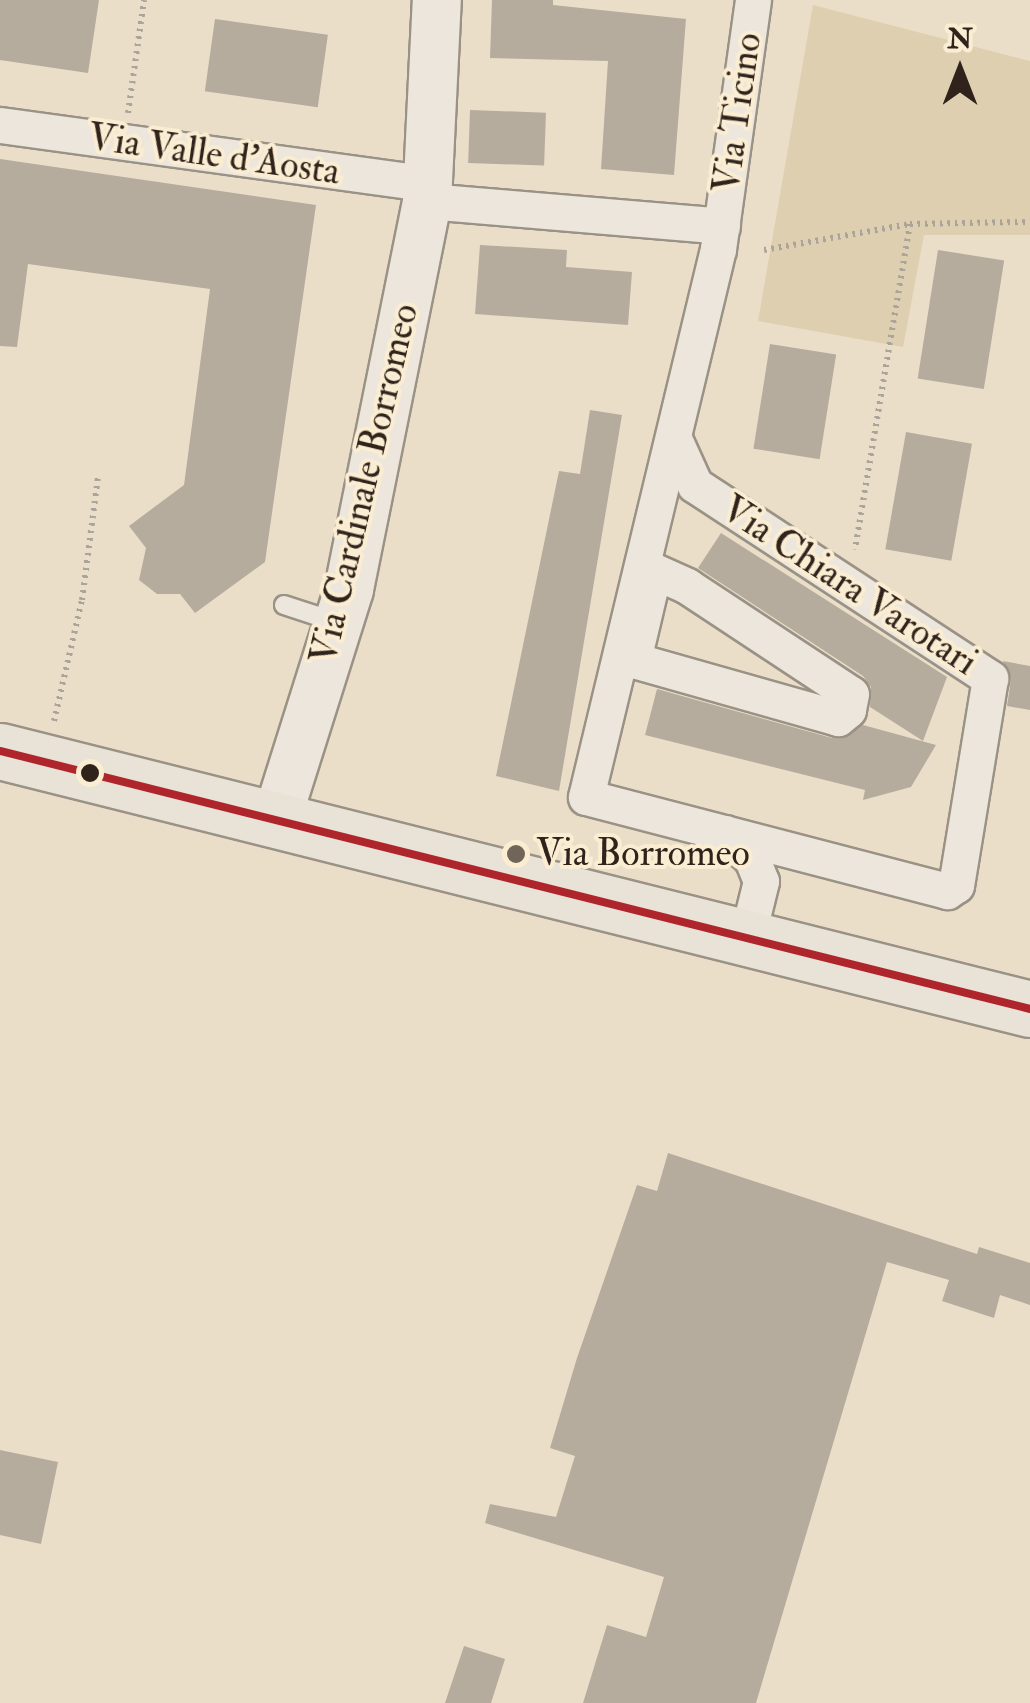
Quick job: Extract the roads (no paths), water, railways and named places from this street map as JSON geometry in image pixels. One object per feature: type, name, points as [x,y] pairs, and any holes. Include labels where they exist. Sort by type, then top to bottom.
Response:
[{"type":"main road","points":[[0,752],[1030,1009]]},
{"type":"street","name":"Via Cardinale Borromeo","points":[[276,821],[340,623],[428,193],[437,0]]},
{"type":"street","name":"Via Ticino","points":[[722,226],[753,0]]},
{"type":"street","name":"Via Valle d'Aosta","points":[[0,126],[428,193]]},
{"type":"street","points":[[428,193],[722,226]]},
{"type":"street","name":"Via Chiara Varotari","points":[[676,441],[695,485],[990,678],[956,886],[947,891],[586,797],[662,461],[676,441],[722,226]]},
{"type":"street","name":"Via Chiara Varotari","points":[[652,508],[695,485]]},
{"type":"street","points":[[654,571],[687,586],[850,694],[848,710],[838,718],[633,660],[654,571]]},
{"type":"street","points":[[725,832],[752,859],[761,881],[747,938]]},
{"type":"street","points":[[761,881],[798,851]]},
{"type":"lane","points":[[284,606],[340,623]]},
{"type":"place","name":"Via Borromeo","points":[[516,854]]}]
